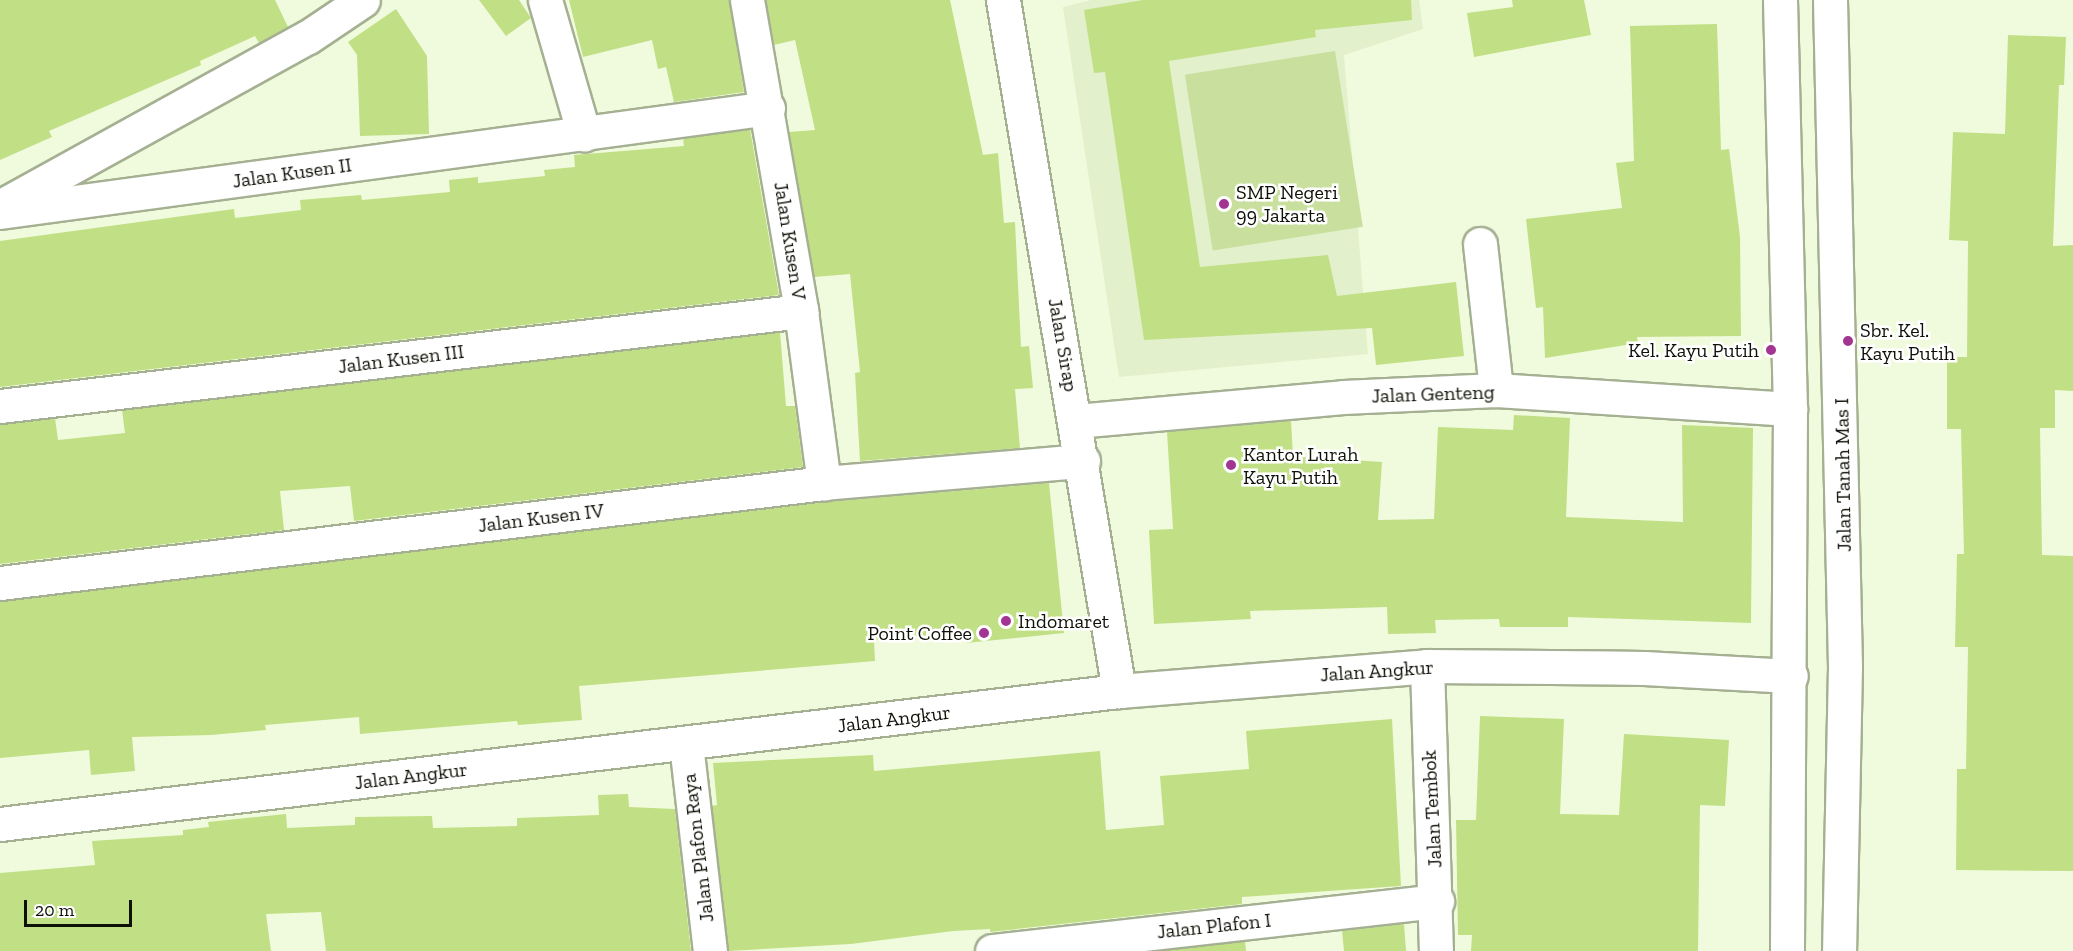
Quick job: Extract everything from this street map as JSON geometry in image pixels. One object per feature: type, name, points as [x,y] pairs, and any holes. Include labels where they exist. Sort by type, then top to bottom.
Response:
[{"type":"street","points":[[0,207],[308,37],[363,0]]},
{"type":"street","points":[[545,0],[584,134]]},
{"type":"street","name":"Jalan Kusen V","points":[[747,0],[768,108],[801,311],[824,483]]},
{"type":"street","name":"Jalan Sirap","points":[[1003,0],[1083,461],[1119,691]]},
{"type":"street","points":[[1780,0],[1790,409],[1791,676],[1787,951]]},
{"type":"street","name":"Jalan Tanah Mas I","points":[[1830,0],[1845,667],[1839,951]]},
{"type":"street","name":"Jalan Kusen II","points":[[0,212],[768,108]]},
{"type":"street","points":[[1480,244],[1496,390]]},
{"type":"street","name":"Jalan Kusen III","points":[[0,406],[801,311]]},
{"type":"street","name":"Jalan Genteng","points":[[1076,421],[1343,397],[1496,390],[1790,409]]},
{"type":"street","name":"Jalan Kusen IV","points":[[0,583],[824,483],[1083,461]]},
{"type":"street","name":"Jalan Angkur","points":[[0,824],[1119,691],[1426,666],[1644,668],[1791,676]]},
{"type":"street","name":"Jalan Tembok","points":[[1426,666],[1437,901],[1436,951]]},
{"type":"street","name":"Jalan Plafon Raya","points":[[686,744],[710,951]]},
{"type":"street","name":"Jalan Plafon I","points":[[992,951],[1437,901]]},
{"type":"shaded area","name":"SMP Negeri 99 Jakarta","points":[[1091,0],[1419,0],[1423,29],[1344,55],[1368,354],[1119,377],[1063,7]]},
{"type":"green space","points":[[1335,51],[1363,227],[1213,251],[1185,75]]},
{"type":"building","points":[[0,0],[275,0],[288,27],[259,43],[255,36],[200,61],[201,65],[49,131],[52,137],[0,160]]},
{"type":"building","points":[[479,0],[519,0],[531,18],[506,36]]},
{"type":"building","points":[[569,0],[729,0],[744,92],[674,102],[666,67],[658,69],[652,40],[583,57]]},
{"type":"building","points":[[766,0],[950,0],[983,155],[998,153],[1004,223],[1015,222],[1021,347],[1029,346],[1033,388],[1015,389],[1020,448],[860,461],[855,373],[860,372],[850,274],[814,277],[789,132],[815,130],[795,40],[774,45]]},
{"type":"building","points":[[1143,0],[1411,0],[1412,20],[1315,30],[1316,37],[1169,61],[1200,267],[1328,255],[1337,296],[1456,282],[1464,356],[1376,365],[1372,328],[1144,340],[1105,72],[1094,73],[1084,10]]},
{"type":"building","points":[[1512,0],[1584,0],[1591,35],[1474,57],[1467,13],[1513,7]]},
{"type":"building","points":[[396,9],[427,56],[429,134],[360,136],[357,55],[348,42]]},
{"type":"building","points":[[1717,24],[1721,150],[1729,149],[1740,237],[1741,336],[1637,337],[1638,343],[1545,358],[1543,307],[1536,308],[1526,219],[1622,208],[1616,163],[1634,161],[1630,26]]},
{"type":"building","points":[[2008,35],[2066,37],[2064,85],[2059,85],[2053,246],[2073,245],[2073,391],[2055,390],[2055,428],[2040,428],[2042,555],[2073,556],[2073,871],[1956,870],[1957,769],[1966,769],[1968,647],[1955,647],[1957,554],[1964,554],[1961,429],[1947,429],[1947,357],[1967,357],[1968,241],[1949,240],[1953,132],[2005,134]]},
{"type":"building","points":[[750,129],[779,295],[0,387],[0,241],[234,209],[235,218],[301,210],[300,200],[361,195],[362,200],[450,192],[449,180],[478,177],[478,183],[545,176],[544,170],[575,167],[574,155],[684,146],[683,138]]},
{"type":"building","points":[[780,332],[786,406],[795,406],[803,467],[354,521],[350,486],[280,491],[284,530],[0,564],[0,424],[55,418],[58,440],[125,433],[122,410]]},
{"type":"building","points":[[1514,415],[1570,418],[1566,517],[1683,522],[1682,425],[1753,428],[1751,623],[1568,617],[1568,627],[1500,627],[1499,619],[1435,620],[1436,633],[1388,634],[1387,607],[1250,611],[1251,619],[1154,624],[1149,530],[1173,529],[1167,432],[1291,421],[1293,456],[1382,462],[1378,520],[1434,519],[1438,427],[1513,430]]},
{"type":"building","points":[[1049,483],[1064,633],[966,643],[965,632],[874,640],[875,661],[579,686],[582,720],[518,725],[517,721],[360,734],[359,717],[265,725],[266,730],[211,735],[132,737],[135,771],[91,775],[89,750],[0,758],[0,601],[826,502]]},
{"type":"building","points":[[1480,716],[1564,719],[1560,814],[1619,815],[1624,734],[1729,740],[1725,806],[1700,805],[1698,951],[1471,951],[1472,935],[1458,935],[1456,820],[1476,820]]},
{"type":"building","points":[[1392,719],[1401,886],[1242,897],[1242,904],[990,932],[990,929],[953,931],[851,944],[728,951],[712,806],[717,805],[713,763],[873,755],[874,771],[1100,751],[1106,830],[1164,825],[1160,776],[1249,769],[1246,731]]},
{"type":"building","points":[[628,794],[629,807],[675,809],[691,951],[326,951],[321,912],[266,914],[271,951],[0,951],[0,873],[95,865],[92,841],[183,835],[183,830],[209,827],[208,822],[286,814],[287,828],[355,825],[355,817],[432,816],[433,828],[517,826],[517,818],[599,815],[598,795]]},
{"type":"building","points":[[1404,924],[1406,951],[1344,951],[1342,931]]},
{"type":"building","points":[[1245,941],[1246,951],[1160,951]]},
{"type":"place","name":"SMP Negeri 99 Jakarta","points":[[1224,204]]},
{"type":"place","name":"Sbr. Kel. Kayu Putih","points":[[1848,341]]},
{"type":"place","name":"Kel. Kayu Putih","points":[[1771,350]]},
{"type":"place","name":"Kantor Lurah Kayu Putih","points":[[1231,465]]},
{"type":"place","name":"Indomaret","points":[[1006,621]]},
{"type":"place","name":"Point Coffee","points":[[984,633]]}]
